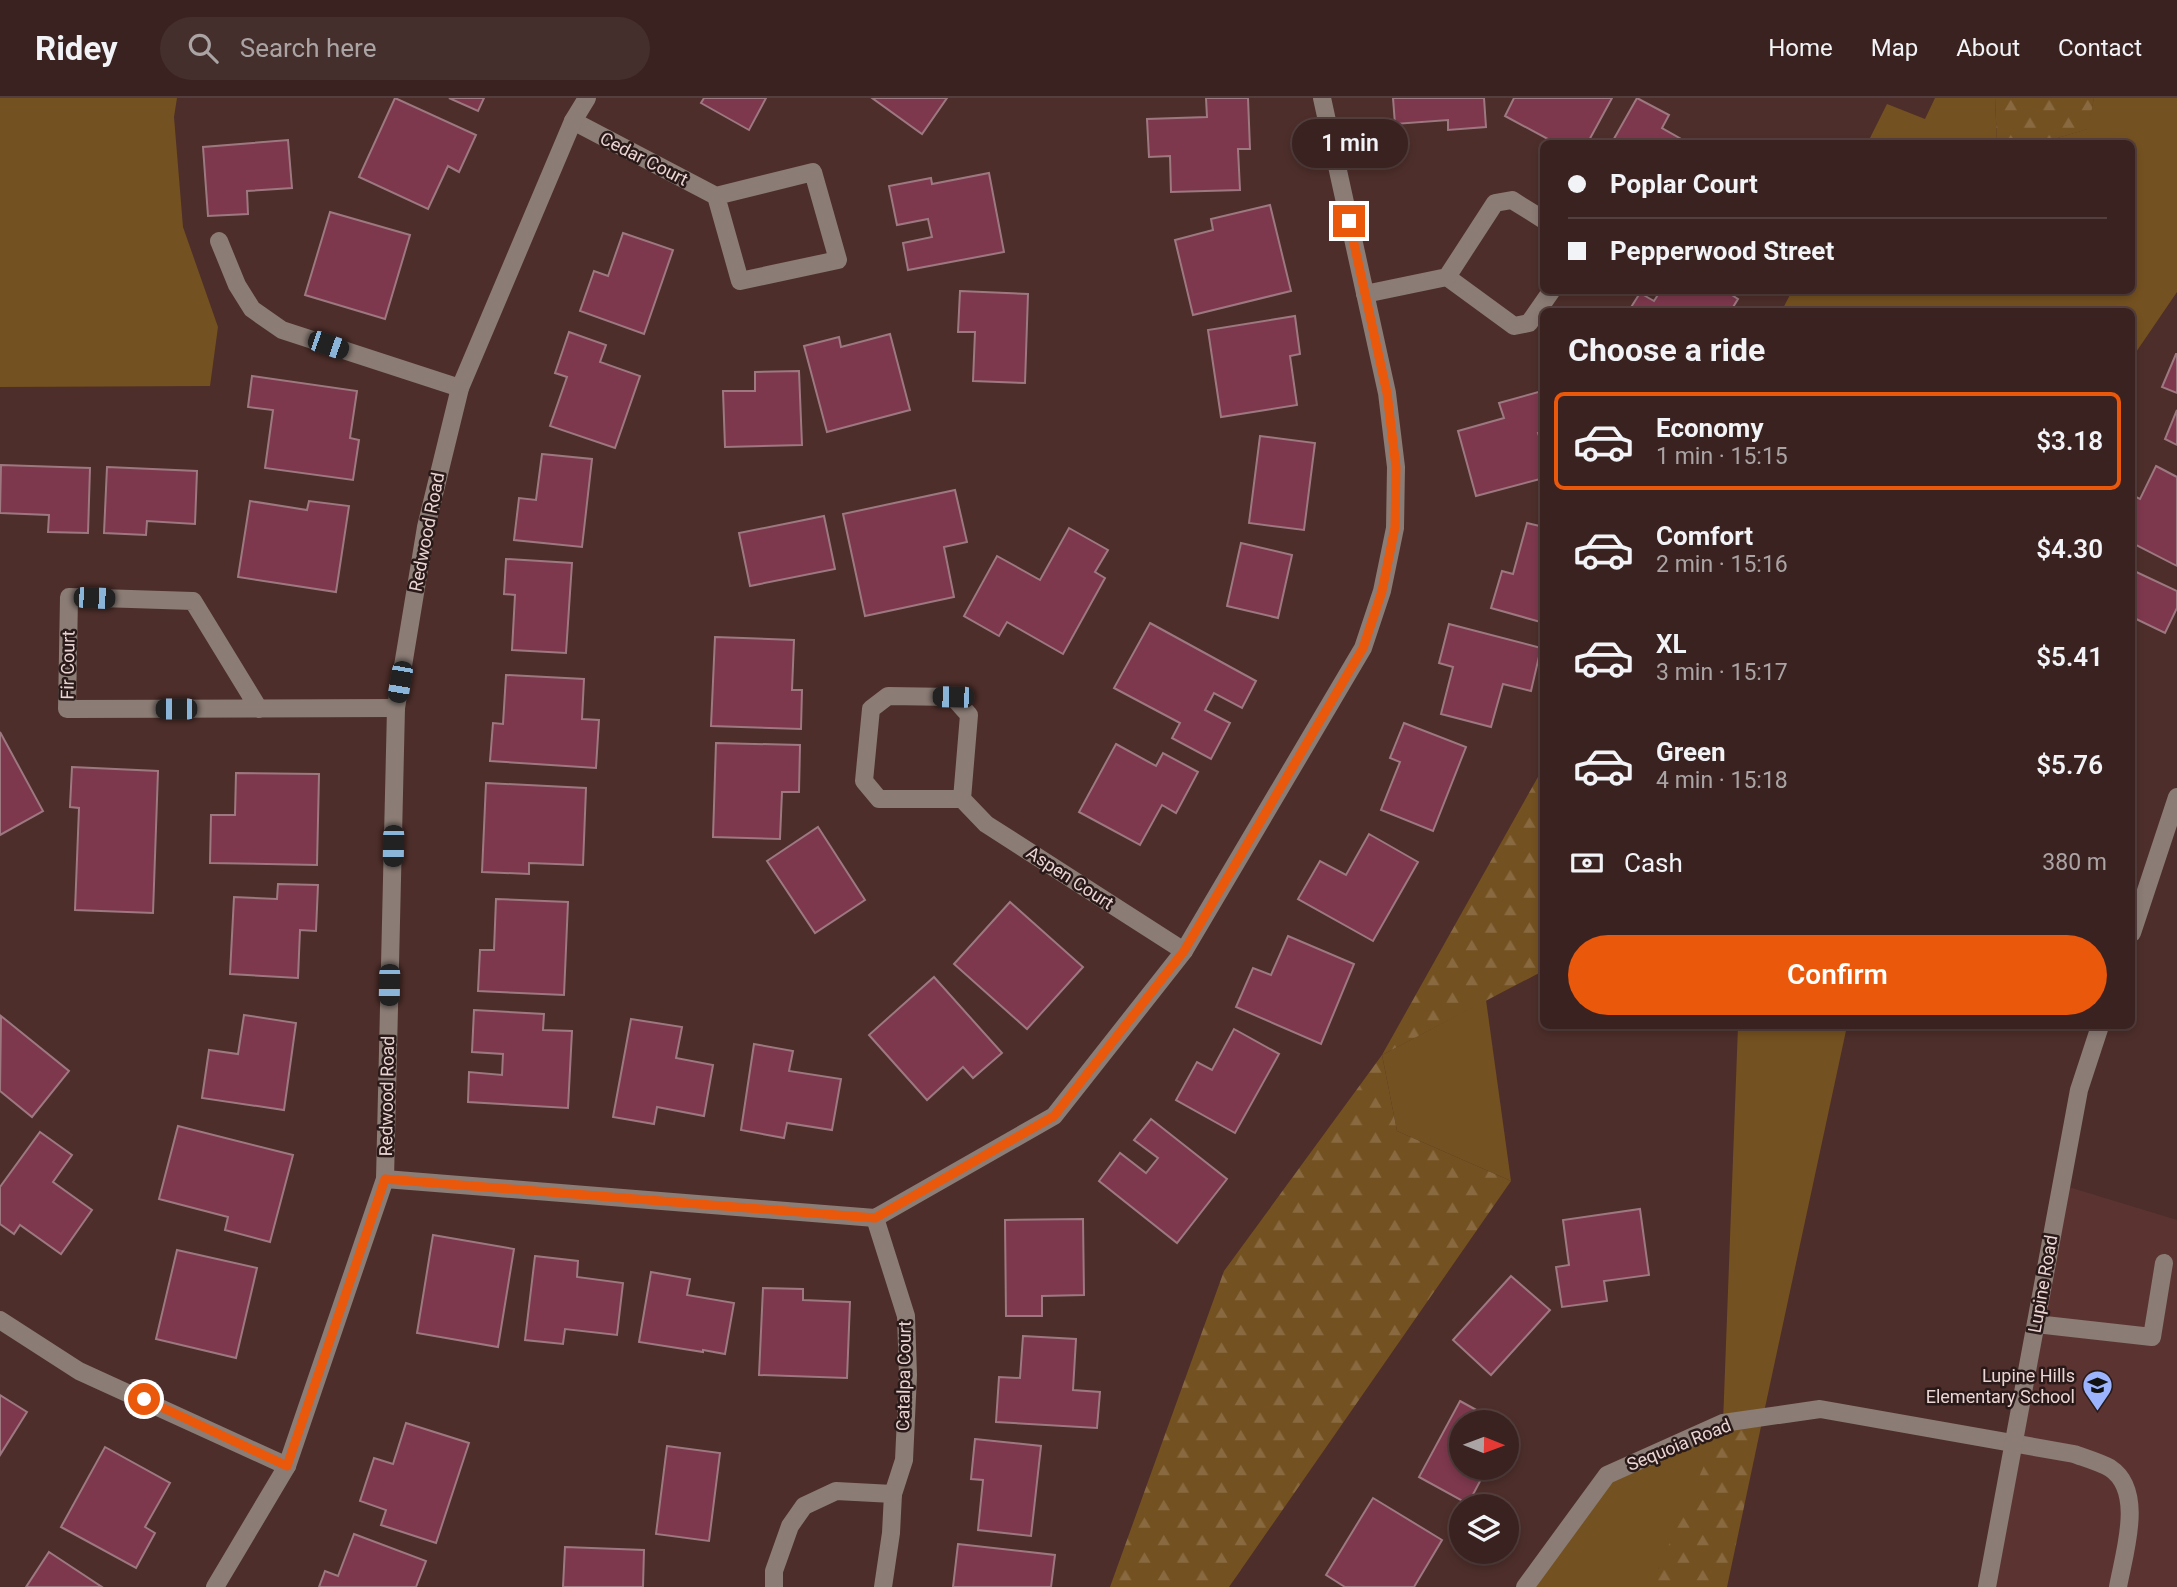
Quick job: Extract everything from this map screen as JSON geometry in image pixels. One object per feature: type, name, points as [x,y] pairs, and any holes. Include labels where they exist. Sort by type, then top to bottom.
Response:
[{"type":"street","name":"Redwood Road","points":[[215,1587],[287,1466],[385,1179],[396,708],[426,527],[460,388],[573,121],[587,98]]},
{"type":"street","points":[[385,1179],[875,1218],[1054,1116],[1184,951],[1363,648],[1382,591],[1395,527],[1396,467],[1387,393],[1322,98]]},
{"type":"street","name":"Cedar Court","points":[[573,121],[716,196]]},
{"type":"street","points":[[813,172],[838,260],[740,281],[716,196],[813,172]]},
{"type":"street","points":[[1365,294],[1447,277],[1495,203],[1512,200],[1540,218]]},
{"type":"street","points":[[219,241],[237,285],[252,309],[282,330],[460,388]]},
{"type":"street","points":[[1447,277],[1514,326],[1529,323],[1549,294]]},
{"type":"street","name":"Fir Court","points":[[259,709],[193,601],[69,597],[67,709],[259,709],[396,708]]},
{"type":"street","points":[[888,695],[953,697],[969,715],[962,799],[878,799],[864,782],[871,709],[888,695]]},
{"type":"street","points":[[2135,924],[2177,797]]},
{"type":"street","name":"Aspen Court","points":[[962,799],[986,824],[1184,951]]},
{"type":"street","name":"Lupine Road","points":[[1987,1587],[2079,1090],[2100,1029]]},
{"type":"street","name":"Catalpa Court","points":[[875,1218],[906,1316],[908,1374],[904,1460],[893,1494],[891,1534],[883,1587]]},
{"type":"street","points":[[2036,1324],[2152,1338],[2164,1263]]},
{"type":"street","points":[[0,1320],[79,1371],[287,1466]]},
{"type":"street","name":"Sequoia Road","points":[[1525,1587],[1607,1475],[1723,1423],[1820,1409],[2074,1454],[2110,1469],[2126,1486],[2131,1506],[2118,1587]]},
{"type":"street","points":[[774,1587],[774,1571],[790,1526],[804,1506],[836,1491],[893,1494]]},
{"type":"shaded area","name":"Lupine Hills Elementary School","points":[[2062,1185],[2177,1220],[2177,1587],[1987,1587]]},
{"type":"green space","points":[[0,98],[177,98],[174,117],[183,227],[218,327],[210,386],[0,387]]},
{"type":"green space","points":[[1935,98],[1995,98],[1997,140],[1869,140],[1887,104],[1925,119]]},
{"type":"green space","points":[[1995,98],[2094,98],[2088,129],[2051,140],[1997,140]]},
{"type":"green space","points":[[2094,98],[2177,98],[2177,292],[2135,354],[2135,308],[1783,308],[1790,294],[2135,294],[2135,140],[2051,140],[2087,129]]},
{"type":"green space","points":[[1540,773],[1540,973],[1382,1055]]},
{"type":"green space","points":[[1486,1000],[1511,1181],[1397,1131],[1382,1055]]},
{"type":"green space","points":[[1738,1029],[1846,1029],[1763,1417],[1658,1569],[1658,1587],[1525,1587],[1607,1475],[1723,1423]]},
{"type":"green space","points":[[1382,1055],[1397,1131],[1511,1181],[1229,1587],[1110,1587],[1224,1271]]},
{"type":"green space","points":[[1763,1417],[1727,1587],[1658,1587],[1658,1569],[1723,1423]]},
{"type":"building","points":[[395,98],[476,135],[459,172],[448,166],[428,209],[359,177]]},
{"type":"building","points":[[449,98],[484,98],[478,111]]},
{"type":"building","points":[[704,98],[766,98],[749,130],[701,103]]},
{"type":"building","points":[[872,98],[947,98],[922,134]]},
{"type":"building","points":[[1206,98],[1248,98],[1250,149],[1238,149],[1240,190],[1171,192],[1170,156],[1149,157],[1147,119],[1207,117]]},
{"type":"building","points":[[1393,98],[1484,98],[1486,127],[1448,130],[1448,120],[1395,124]]},
{"type":"building","points":[[1514,98],[1612,98],[1589,140],[1550,140],[1505,116]]},
{"type":"building","points":[[1637,98],[1669,115],[1662,128],[1683,140],[1613,140]]},
{"type":"building","points":[[288,140],[292,188],[247,191],[248,214],[208,216],[203,147]]},
{"type":"building","points":[[989,173],[1004,252],[908,270],[903,243],[932,237],[928,219],[897,225],[889,186],[931,178],[932,184]]},
{"type":"building","points":[[1270,205],[1291,291],[1193,315],[1175,240],[1213,230],[1211,219]]},
{"type":"building","points":[[330,212],[410,235],[385,319],[305,295]]},
{"type":"building","points":[[623,233],[673,250],[644,334],[580,311],[594,271],[608,276]]},
{"type":"building","points":[[960,291],[1028,294],[1025,383],[973,381],[975,332],[958,332]]},
{"type":"building","points":[[1639,294],[1654,301],[1658,294],[1730,294],[1738,299],[1732,308],[1631,308]]},
{"type":"building","points":[[1295,316],[1300,354],[1290,356],[1297,405],[1221,417],[1208,330]]},
{"type":"building","points":[[569,332],[606,345],[600,362],[640,376],[615,448],[550,426],[567,377],[555,373]]},
{"type":"building","points":[[890,334],[910,410],[827,432],[804,346],[839,337],[841,347]]},
{"type":"building","points":[[2177,354],[2177,393],[2162,387]]},
{"type":"building","points":[[799,371],[802,445],[725,447],[723,391],[755,391],[755,372]]},
{"type":"building","points":[[252,376],[357,391],[350,438],[359,440],[353,480],[265,468],[273,410],[248,407]]},
{"type":"building","points":[[1540,392],[1540,479],[1476,496],[1458,431],[1504,418],[1499,403]]},
{"type":"building","points":[[2177,410],[2177,445],[2165,439]]},
{"type":"building","points":[[1260,436],[1315,443],[1304,530],[1249,523]]},
{"type":"building","points":[[542,454],[592,459],[582,547],[514,540],[519,498],[536,500]]},
{"type":"building","points":[[1,465],[90,468],[88,533],[48,532],[49,515],[0,513]]},
{"type":"building","points":[[2156,466],[2177,477],[2177,566],[2135,545],[2135,496],[2140,499]]},
{"type":"building","points":[[107,467],[197,471],[195,524],[147,521],[146,535],[104,533]]},
{"type":"building","points":[[955,490],[967,542],[944,547],[954,597],[865,616],[843,514]]},
{"type":"building","points":[[250,501],[307,510],[309,501],[349,506],[336,592],[238,577]]},
{"type":"building","points":[[824,516],[835,569],[750,586],[739,533]]},
{"type":"building","points":[[1527,523],[1540,526],[1540,622],[1491,608],[1502,571],[1513,574]]},
{"type":"building","points":[[1069,528],[1108,550],[1095,572],[1105,578],[1063,654],[1007,622],[999,636],[964,616],[997,556],[1040,580]]},
{"type":"building","points":[[1241,543],[1292,555],[1278,618],[1227,606]]},
{"type":"building","points":[[506,559],[572,563],[566,653],[512,650],[515,595],[504,594]]},
{"type":"building","points":[[2135,571],[2177,591],[2177,608],[2165,633],[2135,618]]},
{"type":"building","points":[[1150,623],[1256,681],[1242,708],[1214,693],[1205,710],[1230,723],[1211,759],[1172,738],[1180,723],[1114,688]]},
{"type":"building","points":[[1449,624],[1540,648],[1531,691],[1503,684],[1491,727],[1441,714],[1453,667],[1439,663]]},
{"type":"building","points":[[715,637],[794,640],[792,690],[802,690],[801,729],[711,726]]},
{"type":"building","points":[[506,675],[584,679],[582,719],[599,720],[596,768],[490,761],[493,723],[503,724]]},
{"type":"building","points":[[1404,723],[1466,747],[1433,831],[1381,810],[1400,762],[1390,758]]},
{"type":"building","points":[[0,732],[43,811],[0,835]]},
{"type":"building","points":[[716,743],[800,745],[799,792],[782,792],[780,839],[713,837]]},
{"type":"building","points":[[1116,744],[1156,766],[1163,753],[1198,772],[1176,813],[1162,805],[1140,845],[1079,812]]},
{"type":"building","points":[[72,767],[158,771],[153,913],[75,910],[79,808],[70,807]]},
{"type":"building","points":[[236,773],[319,774],[317,865],[210,863],[211,815],[235,815]]},
{"type":"building","points":[[486,783],[586,788],[583,865],[529,863],[529,874],[482,872]]},
{"type":"building","points":[[818,827],[865,900],[815,933],[767,861]]},
{"type":"building","points":[[1369,834],[1418,862],[1373,941],[1298,899],[1320,861],[1346,875]]},
{"type":"building","points":[[278,884],[318,885],[316,931],[300,930],[298,978],[230,974],[234,897],[277,899]]},
{"type":"building","points":[[496,899],[568,902],[564,995],[478,991],[480,950],[494,950]]},
{"type":"building","points":[[1010,902],[1083,967],[1027,1029],[954,964]]},
{"type":"building","points":[[1288,936],[1354,964],[1321,1044],[1236,1007],[1253,968],[1271,975]]},
{"type":"building","points":[[934,977],[1002,1053],[973,1078],[963,1067],[927,1100],[869,1035]]},
{"type":"building","points":[[474,1010],[544,1014],[543,1030],[572,1031],[568,1108],[468,1102],[469,1072],[502,1075],[503,1054],[472,1052]]},
{"type":"building","points":[[244,1015],[296,1023],[284,1110],[202,1098],[209,1050],[238,1054]]},
{"type":"building","points":[[1,1016],[69,1071],[32,1117],[0,1091]]},
{"type":"building","points":[[631,1019],[682,1027],[676,1058],[713,1065],[704,1116],[657,1107],[654,1124],[613,1117]]},
{"type":"building","points":[[1234,1029],[1279,1054],[1235,1133],[1176,1100],[1197,1062],[1212,1070]]},
{"type":"building","points":[[754,1044],[793,1051],[789,1071],[841,1079],[832,1130],[787,1123],[784,1138],[741,1130]]},
{"type":"building","points":[[1151,1119],[1227,1179],[1177,1243],[1099,1181],[1120,1153],[1146,1173],[1158,1158],[1134,1140]]},
{"type":"building","points":[[178,1126],[293,1155],[270,1242],[225,1230],[228,1217],[159,1199]]},
{"type":"building","points":[[40,1132],[72,1155],[53,1182],[92,1210],[61,1254],[20,1225],[14,1234],[0,1224],[0,1187]]},
{"type":"building","points":[[1640,1209],[1649,1275],[1604,1281],[1607,1301],[1562,1307],[1556,1267],[1569,1265],[1563,1220]]},
{"type":"building","points":[[1083,1219],[1084,1295],[1042,1296],[1042,1316],[1006,1316],[1005,1220]]},
{"type":"building","points":[[433,1235],[514,1249],[498,1347],[417,1333]]},
{"type":"building","points":[[177,1250],[257,1268],[236,1358],[156,1339]]},
{"type":"building","points":[[535,1256],[578,1261],[577,1277],[623,1283],[617,1335],[565,1329],[563,1344],[525,1340]]},
{"type":"building","points":[[651,1272],[690,1279],[687,1295],[734,1303],[725,1354],[639,1342]]},
{"type":"building","points":[[1511,1276],[1550,1310],[1491,1375],[1453,1340]]},
{"type":"building","points":[[763,1288],[803,1289],[803,1300],[850,1302],[847,1378],[759,1375]]},
{"type":"building","points":[[1023,1336],[1076,1339],[1073,1390],[1100,1392],[1097,1428],[996,1422],[999,1377],[1020,1378]]},
{"type":"building","points":[[0,1395],[27,1412],[0,1455]]},
{"type":"building","points":[[1460,1401],[1476,1410],[1455,1410]]},
{"type":"building","points":[[1449,1421],[1449,1480],[1481,1480],[1473,1494],[1450,1494],[1419,1477]]},
{"type":"building","points":[[406,1423],[469,1443],[436,1543],[381,1525],[386,1510],[360,1501],[374,1458],[393,1464]]},
{"type":"building","points":[[975,1439],[1041,1446],[1031,1536],[978,1530],[983,1480],[971,1479]]},
{"type":"building","points":[[667,1446],[720,1453],[709,1541],[656,1534]]},
{"type":"building","points":[[105,1447],[170,1483],[145,1527],[155,1533],[136,1568],[61,1527]]},
{"type":"building","points":[[1373,1498],[1442,1540],[1414,1587],[1345,1587],[1326,1575]]},
{"type":"building","points":[[354,1534],[426,1561],[416,1587],[319,1587],[325,1571],[338,1576]]},
{"type":"building","points":[[958,1544],[1055,1555],[1051,1587],[953,1587]]},
{"type":"building","points":[[565,1547],[644,1550],[643,1587],[563,1587]]},
{"type":"building","points":[[49,1552],[102,1587],[26,1587]]},
{"type":"place","name":"Lupine Hills Elementary School","points":[[2098,1413]]},
{"type":"route","points":[[144,1399],[287,1466],[385,1179],[875,1218],[1054,1116],[1184,951],[1363,648],[1382,591],[1395,527],[1396,467],[1387,393],[1349,221]]}]
